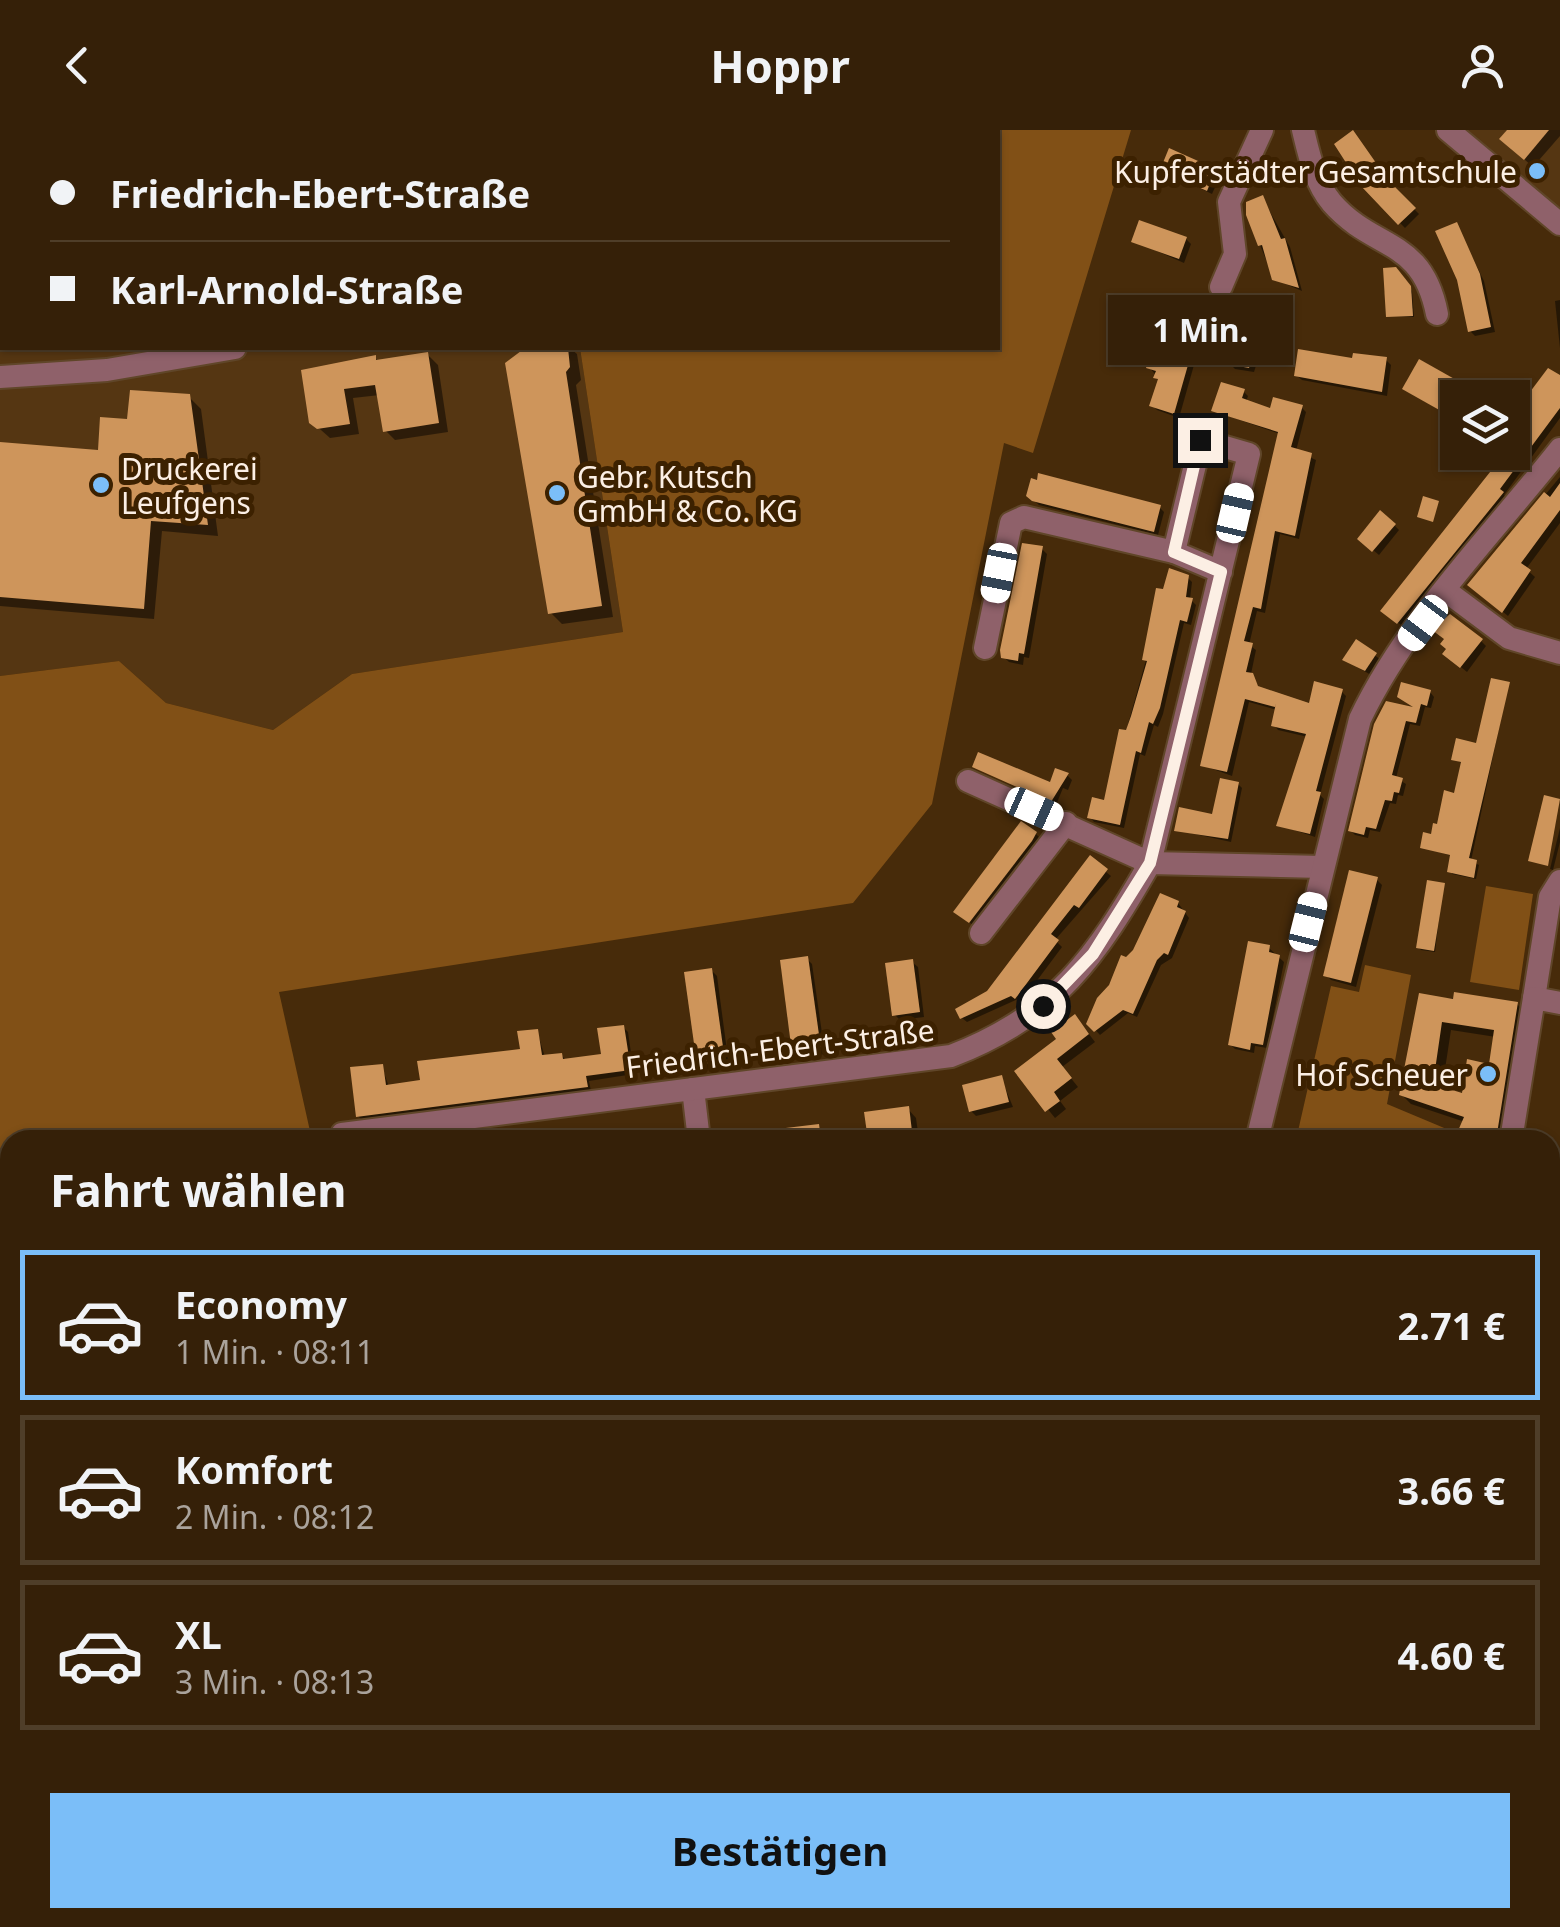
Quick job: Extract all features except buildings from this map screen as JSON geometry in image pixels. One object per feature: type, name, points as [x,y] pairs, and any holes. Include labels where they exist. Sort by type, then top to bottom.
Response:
[{"type":"street","points":[[1221,287],[1235,254],[1228,202],[1262,130]]},
{"type":"street","points":[[1303,130],[1319,183],[1334,205],[1417,264],[1431,284],[1436,314]]},
{"type":"street","points":[[1448,130],[1560,224]]},
{"type":"street","points":[[0,377],[107,370],[223,350]]},
{"type":"street","name":"Friedrich-Ebert-Straße","points":[[373,1130],[912,1063],[951,1056],[1017,1028],[1068,982],[1110,932],[1150,863],[1249,454],[1200,440],[1174,552]]},
{"type":"street","points":[[1259,1130],[1360,719],[1375,687],[1446,591],[1560,449]]},
{"type":"street","points":[[985,648],[1011,523],[1024,517],[1174,552],[1221,572]]},
{"type":"street","points":[[1446,591],[1509,638],[1560,654]]},
{"type":"street","points":[[968,781],[1150,863],[1322,867]]},
{"type":"street","points":[[981,933],[1066,824]]},
{"type":"street","points":[[1514,1130],[1550,897],[1560,880]]},
{"type":"street","points":[[1534,998],[1560,1003]]},
{"type":"street","points":[[692,1089],[698,1130]]},
{"type":"shaded area","points":[[1000,130],[1131,130],[1033,453],[1004,443],[932,804],[853,903],[279,992],[310,1130],[0,1130],[0,676],[119,661],[166,703],[273,730],[352,674],[623,632],[580,350],[1000,350]]},
{"type":"shaded area","name":"Kupferstädter Gesamtschule","points":[[1560,130],[1560,212],[1468,131]]},
{"type":"shaded area","points":[[0,350],[580,350],[623,632],[352,674],[273,730],[166,703],[119,661],[0,676]]},
{"type":"shaded area","points":[[1486,886],[1533,894],[1519,990],[1470,982]]},
{"type":"shaded area","points":[[1365,965],[1411,975],[1387,1104],[1449,1130],[1298,1130],[1331,986],[1359,992]]},
{"type":"place","name":"Kupferstädter Gesamtschule","points":[[1537,171]]},
{"type":"place","name":"Druckerei Leufgens","points":[[101,485]]},
{"type":"place","name":"Gebr. Kutsch GmbH & Co. KG","points":[[557,493]]},
{"type":"place","name":"Hof Scheuer","points":[[1488,1074]]},
{"type":"route","points":[[1043,1006],[1110,932],[1150,863],[1221,572],[1174,552],[1200,440]]}]
